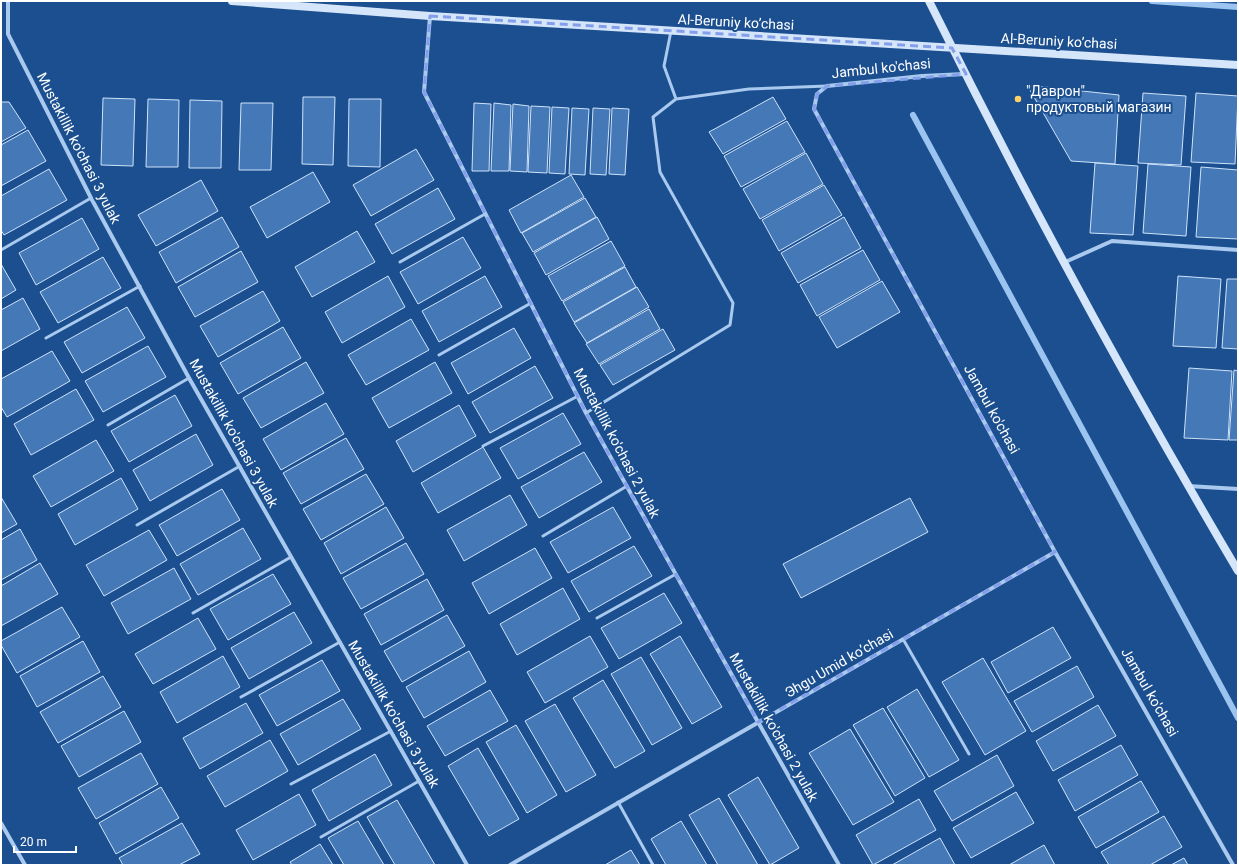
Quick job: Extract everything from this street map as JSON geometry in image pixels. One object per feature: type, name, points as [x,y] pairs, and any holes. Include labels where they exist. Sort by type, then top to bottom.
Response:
[{"type":"main road","name":"Al-Beruniy ko’chasi","points":[[232,1],[430,16],[1238,65]]},
{"type":"main road","points":[[928,1],[1063,263],[1187,486],[1238,571]]},
{"type":"street","name":"Mustakillik ko'chasi 3 yulak","points":[[8,1],[8,34],[91,198],[189,378],[467,865]]},
{"type":"street","name":"Mustakillik ko'chasi 2 yulak","points":[[430,16],[424,92],[586,413],[839,865]]},
{"type":"street","name":"Jambul ko'chasi","points":[[966,74],[922,76],[827,86],[816,94],[814,109],[1055,552],[1233,865]]},
{"type":"street","points":[[1063,263],[1112,241],[1238,250]]},
{"type":"street","points":[[1187,486],[1238,489]]},
{"type":"street","name":"Эhgu Umid ko’chasi","points":[[510,865],[1055,552]]},
{"type":"street","points":[[1,823],[25,865]]},
{"type":"lane","points":[[671,31],[664,66],[676,99]]},
{"type":"lane","points":[[586,413],[730,325],[733,303],[660,172],[653,117],[676,99],[749,89],[827,86]]},
{"type":"lane","points":[[1,250],[91,198]]},
{"type":"lane","points":[[400,262],[485,214]]},
{"type":"lane","points":[[46,338],[140,286]]},
{"type":"lane","points":[[440,355],[531,303]]},
{"type":"lane","points":[[108,425],[189,378]]},
{"type":"lane","points":[[484,446],[578,396]]},
{"type":"lane","points":[[137,525],[240,466]]},
{"type":"lane","points":[[543,536],[627,486]]},
{"type":"lane","points":[[193,613],[291,557]]},
{"type":"lane","points":[[597,618],[676,574]]},
{"type":"lane","points":[[904,639],[968,754]]},
{"type":"lane","points":[[241,697],[340,642]]},
{"type":"lane","points":[[291,784],[391,731]]},
{"type":"lane","points":[[321,837],[419,781]]},
{"type":"lane","points":[[618,802],[653,865]]},
{"type":"highlighted area","points":[[430,16],[952,48],[966,74],[827,86],[817,94],[814,109],[1055,552],[758,722],[586,413],[424,92]]},
{"type":"building","points":[[1027,85],[1119,95],[1115,164],[1071,161]]},
{"type":"building","points":[[1143,93],[1186,96],[1181,165],[1138,163]]},
{"type":"building","points":[[1196,93],[1238,96],[1235,164],[1191,162]]},
{"type":"building","points":[[303,97],[335,97],[333,165],[302,164]]},
{"type":"building","points":[[773,97],[786,119],[723,154],[709,132]]},
{"type":"building","points":[[103,98],[135,99],[133,166],[101,165]]},
{"type":"building","points":[[148,99],[179,100],[178,167],[146,167]]},
{"type":"building","points":[[349,99],[381,99],[380,167],[348,166]]},
{"type":"building","points":[[190,100],[222,101],[221,168],[189,168]]},
{"type":"building","points":[[1,102],[9,102],[26,128],[1,142]]},
{"type":"building","points":[[241,103],[273,103],[271,170],[239,170]]},
{"type":"building","points":[[474,103],[491,104],[489,171],[472,171]]},
{"type":"building","points":[[494,103],[511,105],[509,171],[491,171]]},
{"type":"building","points":[[513,104],[529,106],[527,172],[510,171]]},
{"type":"building","points":[[531,106],[550,107],[547,173],[528,172]]},
{"type":"building","points":[[552,107],[569,108],[565,174],[549,173]]},
{"type":"building","points":[[572,108],[589,109],[585,175],[569,174]]},
{"type":"building","points":[[593,108],[610,109],[606,175],[590,174]]},
{"type":"building","points":[[612,108],[629,109],[625,175],[609,174]]},
{"type":"building","points":[[787,121],[805,152],[741,187],[724,156]]},
{"type":"building","points":[[28,130],[46,161],[1,186],[1,145]]},
{"type":"building","points":[[416,149],[434,180],[371,216],[353,185]]},
{"type":"building","points":[[806,153],[823,184],[760,219],[743,189]]},
{"type":"building","points":[[1095,163],[1138,166],[1133,235],[1090,233]]},
{"type":"building","points":[[1148,164],[1191,167],[1186,236],[1143,233]]},
{"type":"building","points":[[1201,167],[1238,170],[1238,239],[1196,237]]},
{"type":"building","points":[[49,169],[67,200],[4,235],[1,230],[1,196]]},
{"type":"building","points":[[313,172],[330,202],[267,238],[250,207]]},
{"type":"building","points":[[571,175],[584,197],[521,233],[509,210]]},
{"type":"building","points":[[201,180],[218,211],[156,246],[138,215]]},
{"type":"building","points":[[824,185],[842,215],[779,251],[762,220]]},
{"type":"building","points":[[438,188],[455,219],[392,254],[375,224]]},
{"type":"building","points":[[585,198],[596,217],[533,252],[522,233]]},
{"type":"building","points":[[222,217],[239,247],[176,283],[159,252]]},
{"type":"building","points":[[597,217],[609,239],[546,275],[534,253]]},
{"type":"building","points":[[844,217],[861,248],[798,283],[781,253]]},
{"type":"building","points":[[82,218],[99,249],[36,285],[19,253]]},
{"type":"building","points":[[357,231],[375,262],[312,297],[295,267]]},
{"type":"building","points":[[463,237],[481,268],[418,304],[400,272]]},
{"type":"building","points":[[611,241],[625,266],[562,301],[548,276]]},
{"type":"building","points":[[863,250],[880,280],[817,316],[800,285]]},
{"type":"building","points":[[241,251],[258,282],[195,317],[178,287]]},
{"type":"building","points":[[103,257],[121,288],[58,323],[40,292]]},
{"type":"building","points":[[1,264],[16,290],[1,299]]},
{"type":"building","points":[[625,267],[636,287],[574,322],[563,302]]},
{"type":"building","points":[[388,276],[405,307],[342,343],[325,312]]},
{"type":"building","points":[[485,276],[502,307],[439,342],[422,311]]},
{"type":"building","points":[[1178,276],[1221,279],[1216,348],[1173,346]]},
{"type":"building","points":[[1227,279],[1238,279],[1238,349],[1222,348]]},
{"type":"building","points":[[882,281],[900,312],[837,348],[819,317]]},
{"type":"building","points":[[637,287],[649,307],[587,343],[574,323]]},
{"type":"building","points":[[263,291],[280,321],[218,357],[200,326]]},
{"type":"building","points":[[23,298],[40,329],[1,351],[1,310]]},
{"type":"building","points":[[127,307],[145,338],[82,373],[64,342]]},
{"type":"building","points":[[649,309],[660,329],[599,364],[586,344]]},
{"type":"building","points":[[411,319],[429,350],[366,385],[348,355]]},
{"type":"building","points":[[283,327],[301,358],[238,394],[220,363]]},
{"type":"building","points":[[514,328],[531,358],[468,394],[451,363]]},
{"type":"building","points":[[663,329],[675,350],[613,385],[600,365]]},
{"type":"building","points":[[148,346],[166,377],[103,412],[85,381]]},
{"type":"building","points":[[52,351],[70,381],[7,417],[1,407],[1,379]]},
{"type":"building","points":[[306,362],[324,393],[261,428],[243,398]]},
{"type":"building","points":[[435,362],[452,393],[389,428],[372,398]]},
{"type":"building","points":[[535,366],[553,398],[490,433],[472,402]]},
{"type":"building","points":[[1189,368],[1232,371],[1228,440],[1184,438]]},
{"type":"building","points":[[1234,370],[1238,371],[1238,440],[1229,440]]},
{"type":"building","points":[[76,389],[94,420],[31,455],[14,424]]},
{"type":"building","points":[[175,395],[192,426],[129,462],[111,431]]},
{"type":"building","points":[[326,403],[344,434],[281,470],[263,439]]},
{"type":"building","points":[[459,405],[476,436],[413,472],[396,441]]},
{"type":"building","points":[[563,413],[581,444],[518,479],[500,448]]},
{"type":"building","points":[[196,434],[213,465],[150,501],[133,470]]},
{"type":"building","points":[[346,438],[364,469],[301,504],[283,473]]},
{"type":"building","points":[[96,440],[114,471],[51,507],[33,476]]},
{"type":"building","points":[[483,447],[501,478],[438,513],[421,483]]},
{"type":"building","points":[[584,452],[602,482],[539,518],[521,487]]},
{"type":"building","points":[[366,474],[384,504],[321,540],[303,509]]},
{"type":"building","points":[[121,478],[138,509],[75,545],[58,514]]},
{"type":"building","points":[[222,489],[240,520],[177,556],[159,525]]},
{"type":"building","points":[[510,495],[527,525],[464,561],[447,530]]},
{"type":"building","points":[[1,497],[17,524],[1,533]]},
{"type":"building","points":[[910,498],[928,532],[801,598],[783,564]]},
{"type":"building","points":[[386,507],[404,538],[341,574],[324,543]]},
{"type":"building","points":[[613,507],[631,538],[568,573],[550,542]]},
{"type":"building","points":[[243,528],[261,559],[198,595],[180,564]]},
{"type":"building","points":[[20,529],[37,560],[1,580],[1,540]]},
{"type":"building","points":[[149,530],[167,560],[104,596],[86,565]]},
{"type":"building","points":[[406,543],[424,574],[361,609],[343,578]]},
{"type":"building","points":[[634,546],[652,576],[589,612],[571,581]]},
{"type":"building","points":[[535,548],[552,578],[489,614],[472,583]]},
{"type":"building","points":[[40,563],[58,594],[1,626],[1,586]]},
{"type":"building","points":[[174,568],[191,599],[128,634],[111,603]]},
{"type":"building","points":[[273,574],[291,604],[228,640],[210,609]]},
{"type":"building","points":[[427,579],[444,610],[381,645],[364,614]]},
{"type":"building","points":[[563,588],[580,619],[517,655],[500,624]]},
{"type":"building","points":[[664,593],[682,623],[619,659],[601,628]]},
{"type":"building","points":[[62,607],[80,637],[17,673],[1,645],[1,641]]},
{"type":"building","points":[[294,612],[312,643],[249,679],[231,648]]},
{"type":"building","points":[[447,615],[465,646],[402,682],[384,651]]},
{"type":"building","points":[[198,618],[216,649],[153,684],[135,654]]},
{"type":"building","points":[[1053,627],[1071,658],[1008,693],[991,662]]},
{"type":"building","points":[[590,636],[608,667],[545,703],[527,672]]},
{"type":"building","points":[[680,636],[722,707],[692,724],[650,654]]},
{"type":"building","points":[[83,641],[100,672],[37,707],[20,676]]},
{"type":"building","points":[[469,651],[486,682],[424,718],[406,687]]},
{"type":"building","points":[[223,656],[240,687],[177,723],[160,692]]},
{"type":"building","points":[[641,657],[682,728],[652,745],[611,674]]},
{"type":"building","points":[[983,658],[1026,731],[985,755],[942,682]]},
{"type":"building","points":[[322,660],[340,691],[277,726],[259,695]]},
{"type":"building","points":[[1077,666],[1094,697],[1032,732],[1014,701]]},
{"type":"building","points":[[103,676],[121,707],[58,743],[40,712]]},
{"type":"building","points":[[603,680],[645,751],[615,768],[573,698]]},
{"type":"building","points":[[917,689],[959,760],[929,777],[887,707]]},
{"type":"building","points":[[490,690],[508,721],[445,756],[427,726]]},
{"type":"building","points":[[343,699],[361,729],[298,765],[280,734]]},
{"type":"building","points":[[246,703],[263,733],[200,769],[183,738]]},
{"type":"building","points":[[555,704],[596,775],[566,792],[525,721]]},
{"type":"building","points":[[1098,705],[1116,736],[1053,771],[1036,741]]},
{"type":"building","points":[[883,708],[925,778],[895,796],[853,725]]},
{"type":"building","points":[[124,711],[141,742],[79,777],[61,746]]},
{"type":"building","points":[[516,725],[557,795],[527,813],[486,742]]},
{"type":"building","points":[[850,729],[894,802],[853,825],[809,753]]},
{"type":"building","points":[[270,740],[288,771],[225,807],[207,776]]},
{"type":"building","points":[[1121,745],[1138,775],[1075,811],[1058,780]]},
{"type":"building","points":[[478,748],[519,819],[489,836],[448,766]]},
{"type":"building","points":[[141,753],[158,784],[96,819],[78,788]]},
{"type":"building","points":[[375,754],[392,785],[329,821],[312,790]]},
{"type":"building","points":[[997,755],[1014,786],[952,821],[934,791]]},
{"type":"building","points":[[758,777],[799,848],[770,865],[728,795]]},
{"type":"building","points":[[1141,781],[1159,812],[1096,848],[1078,817]]},
{"type":"building","points":[[161,787],[179,818],[116,854],[99,823]]},
{"type":"building","points":[[1016,792],[1034,823],[971,858],[953,828]]},
{"type":"building","points":[[299,794],[316,825],[253,860],[236,830]]},
{"type":"building","points":[[719,798],[758,865],[718,865],[689,815]]},
{"type":"building","points":[[919,799],[936,830],[873,865],[856,835]]},
{"type":"building","points":[[397,800],[435,865],[395,865],[367,817]]},
{"type":"building","points":[[1164,816],[1182,847],[1150,865],[1109,865],[1101,852]]},
{"type":"building","points":[[358,821],[384,865],[344,865],[328,838]]},
{"type":"building","points":[[681,821],[707,865],[666,865],[651,839]]},
{"type":"building","points":[[182,823],[200,854],[179,865],[123,865],[119,858]]},
{"type":"building","points":[[940,838],[955,865],[892,865]]},
{"type":"building","points":[[320,844],[333,865],[292,865],[290,862]]},
{"type":"building","points":[[1044,845],[1055,865],[1009,865]]},
{"type":"building","points":[[631,850],[640,865],[605,865]]},
{"type":"building","points":[[1184,858],[1188,865],[1171,865]]},
{"type":"waterway","points":[[1152,1],[1238,7]]},
{"type":"waterway","points":[[913,115],[1238,718]]},
{"type":"place","name":"\"Даврон\" продуктовый магазин","points":[[1018,99]]}]
